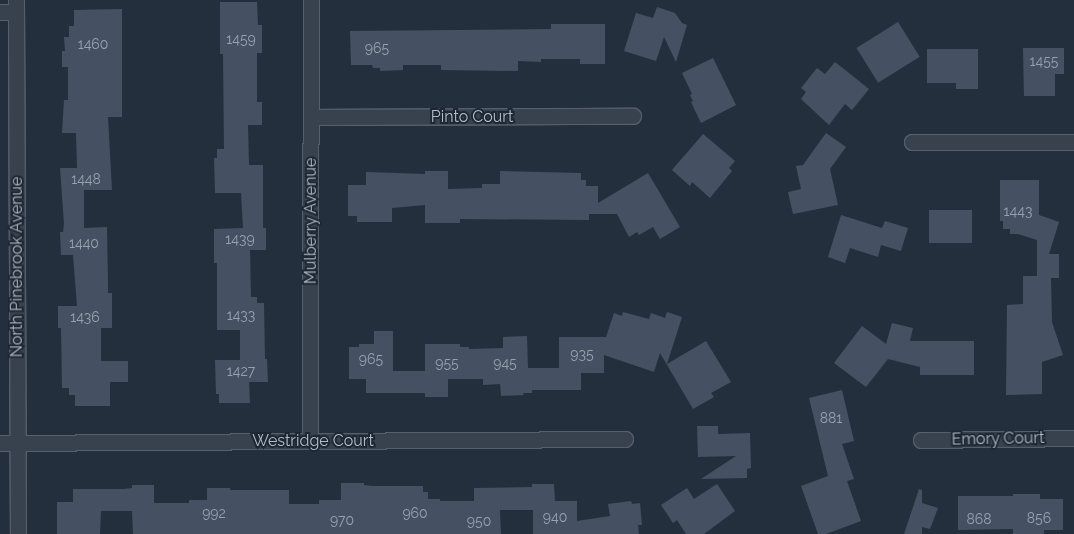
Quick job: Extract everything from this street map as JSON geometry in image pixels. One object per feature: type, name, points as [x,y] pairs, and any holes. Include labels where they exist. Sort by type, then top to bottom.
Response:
[{"type":"street","name":"Mulberry Avenue","points":[[310,441],[312,0]]},
{"type":"street","points":[[0,12],[16,6]]},
{"type":"street","name":"North Pinebrook Avenue","points":[[16,6],[18,534]]},
{"type":"street","name":"Pinto Court","points":[[311,117],[633,116]]},
{"type":"street","points":[[912,142],[1074,142]]},
{"type":"street","name":"Emory Court","points":[[921,440],[1074,438]]},
{"type":"street","name":"Westridge Court","points":[[0,443],[626,439]]},
{"type":"building","points":[[220,2],[257,2],[258,25],[262,25],[262,53],[257,53],[257,102],[262,102],[262,125],[248,125],[249,165],[263,165],[263,228],[266,228],[266,250],[250,250],[251,297],[257,297],[257,303],[264,303],[265,359],[267,359],[268,382],[249,382],[250,403],[219,403],[219,394],[216,394],[215,360],[240,360],[240,330],[217,330],[217,263],[214,263],[214,229],[243,228],[241,193],[215,193],[214,158],[217,158],[217,149],[224,149],[223,54],[220,54]]},
{"type":"building","points":[[657,7],[675,13],[682,23],[687,25],[676,62],[664,37],[656,61],[624,51],[636,13],[653,18]]},
{"type":"building","points":[[122,9],[122,117],[108,117],[112,190],[84,190],[84,228],[107,227],[108,293],[112,293],[112,328],[101,328],[101,361],[128,361],[128,382],[110,382],[110,406],[75,406],[75,395],[69,395],[69,388],[62,388],[61,328],[58,328],[58,306],[77,306],[73,255],[61,255],[60,232],[63,232],[64,224],[60,168],[77,168],[76,133],[62,133],[64,100],[68,100],[68,67],[62,67],[62,51],[65,51],[64,37],[69,37],[69,26],[74,26],[74,10]]},
{"type":"building","points":[[898,22],[920,57],[878,83],[856,48]]},
{"type":"building","points":[[551,24],[605,24],[605,64],[580,64],[580,59],[541,59],[541,62],[518,61],[518,71],[441,70],[441,65],[403,65],[403,70],[380,71],[380,68],[373,68],[372,65],[351,65],[350,31],[551,29]]},
{"type":"building","points":[[1023,48],[1064,48],[1064,74],[1055,74],[1055,96],[1024,96]]},
{"type":"building","points":[[927,49],[978,49],[978,89],[956,89],[956,83],[927,83]]},
{"type":"building","points":[[713,58],[736,105],[701,123],[691,102],[693,101],[690,95],[692,94],[682,73]]},
{"type":"building","points":[[835,62],[869,89],[852,110],[845,104],[829,125],[801,99],[806,92],[801,88],[817,68],[825,74]]},
{"type":"building","points":[[826,133],[846,147],[830,169],[838,205],[793,214],[788,192],[801,189],[796,166],[803,165]]},
{"type":"building","points":[[703,134],[735,161],[729,168],[732,171],[710,198],[692,182],[690,186],[672,170]]},
{"type":"building","points":[[425,171],[448,171],[448,189],[482,188],[482,184],[500,184],[500,171],[581,173],[581,180],[586,180],[586,186],[598,186],[598,203],[648,173],[680,227],[660,239],[653,227],[639,235],[637,232],[629,237],[617,214],[589,214],[589,220],[460,219],[460,223],[425,223],[425,205],[392,208],[392,222],[357,222],[357,216],[348,216],[348,185],[366,185],[366,172],[425,174]]},
{"type":"building","points":[[1000,180],[1039,180],[1039,215],[1059,222],[1049,254],[1059,254],[1059,278],[1051,278],[1052,322],[1063,355],[1042,362],[1042,394],[1006,395],[1007,305],[1023,304],[1023,276],[1037,276],[1037,240],[1018,234],[1010,234],[1010,229],[1003,229],[1003,221],[1000,221]]},
{"type":"building","points":[[929,210],[972,210],[972,243],[929,243]]},
{"type":"building","points":[[841,215],[882,228],[885,221],[908,228],[901,251],[881,245],[878,257],[850,248],[845,263],[828,257]]},
{"type":"building","points":[[623,312],[649,319],[651,313],[665,318],[667,312],[682,317],[667,364],[706,341],[731,382],[711,393],[714,397],[693,409],[660,353],[654,372],[604,355],[604,373],[581,373],[581,390],[532,390],[532,393],[523,393],[524,395],[501,396],[500,384],[483,385],[483,379],[448,379],[448,397],[425,397],[425,393],[366,393],[366,379],[349,379],[349,347],[359,347],[359,344],[374,344],[374,331],[393,331],[393,371],[425,371],[425,344],[460,344],[460,347],[469,347],[469,349],[503,348],[503,337],[527,336],[528,368],[559,368],[559,337],[606,337],[614,313],[622,316]]},
{"type":"building","points":[[892,323],[913,328],[910,341],[974,341],[974,375],[920,375],[920,367],[888,359],[866,387],[834,363],[862,326],[886,344]]},
{"type":"building","points":[[842,390],[854,441],[842,444],[854,479],[847,481],[861,521],[826,534],[818,534],[801,486],[828,476],[809,398]]},
{"type":"building","points":[[697,426],[718,426],[718,434],[750,433],[751,468],[747,469],[747,478],[701,479],[736,456],[698,457]]},
{"type":"building","points":[[341,483],[364,483],[364,485],[372,486],[423,486],[423,492],[428,492],[428,499],[440,499],[440,501],[474,501],[474,488],[532,487],[532,484],[554,484],[555,501],[577,501],[577,521],[610,516],[608,504],[631,501],[632,504],[640,503],[642,525],[638,525],[639,534],[533,534],[533,510],[500,510],[501,534],[133,534],[132,511],[101,511],[100,534],[57,534],[57,502],[73,502],[73,489],[124,489],[132,488],[132,485],[154,485],[154,503],[189,503],[189,500],[207,500],[207,488],[289,490],[289,504],[319,504],[319,500],[341,500]]},
{"type":"building","points":[[717,484],[735,511],[704,534],[686,534],[677,520],[673,523],[661,505],[687,488],[694,499]]},
{"type":"building","points":[[919,489],[922,490],[922,503],[938,508],[930,529],[922,527],[922,534],[904,534]]},
{"type":"building","points":[[1013,494],[1040,494],[1040,499],[1063,499],[1063,530],[1044,530],[1044,534],[1013,534],[1013,529],[958,530],[958,496],[1013,496]]}]
